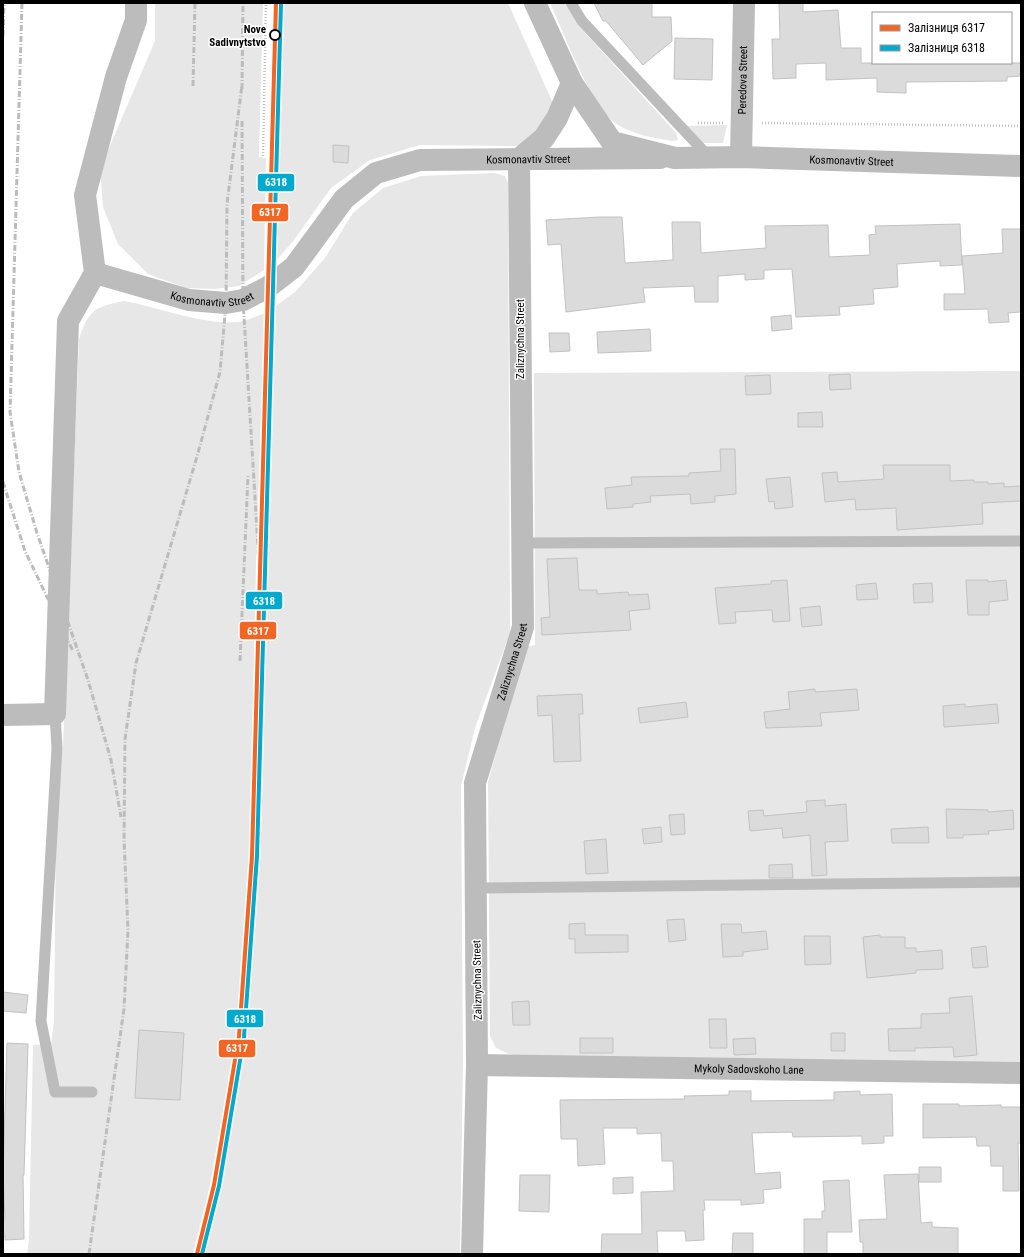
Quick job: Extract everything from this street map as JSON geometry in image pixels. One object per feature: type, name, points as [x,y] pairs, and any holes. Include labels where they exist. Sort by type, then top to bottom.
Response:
[{"type":"street","points":[[3,715],[55,714],[68,321],[95,273],[85,195],[116,77],[136,20],[136,3]]},
{"type":"street","points":[[535,3],[572,83],[612,142],[675,158]]},
{"type":"street","name":"Peredova Street","points":[[741,158],[744,3]]},
{"type":"street","points":[[519,159],[544,138],[557,118],[572,83]]},
{"type":"street","name":"Kosmonavtiv Street","points":[[95,273],[190,300],[226,303],[244,300],[268,287],[294,267],[344,198],[376,173],[420,160],[741,158],[1021,166]]},
{"type":"street","name":"Zaliznychna Street","points":[[472,1254],[477,1065],[475,783],[523,627],[521,543],[519,159]]},
{"type":"street","name":"Mykoly Sadovskoho Lane","points":[[477,1065],[1021,1073]]},
{"type":"lane","points":[[571,3],[582,21],[709,158]]},
{"type":"lane","points":[[521,543],[1021,540]]},
{"type":"lane","points":[[55,714],[57,748],[41,1021],[55,1092],[92,1092]]},
{"type":"lane","points":[[476,888],[1021,882]]},
{"type":"path","points":[[263,156],[266,3]]},
{"type":"path","points":[[677,123],[742,122],[1021,126]]},
{"type":"shaded area","points":[[155,3],[263,3],[259,157],[266,158],[264,270],[239,286],[215,289],[186,288],[148,274],[118,244],[103,207],[100,169],[155,41]]},
{"type":"shaded area","points":[[280,3],[508,3],[552,101],[551,115],[538,135],[519,146],[420,145],[370,160],[331,188],[294,240],[274,263]]},
{"type":"shaded area","points":[[550,3],[564,3],[579,26],[676,133],[678,140],[673,141],[638,134],[618,125],[608,116],[588,87]]},
{"type":"shaded area","points":[[727,125],[723,143],[702,143],[686,126]]},
{"type":"shaded area","points":[[494,173],[505,176],[508,183],[510,633],[475,728],[461,786],[463,1063],[460,1254],[200,1254],[217,1186],[241,1037],[254,857],[261,564],[273,308],[295,292],[325,258],[353,213],[383,188],[421,176]]},
{"type":"shaded area","points":[[124,301],[209,321],[243,321],[265,313],[256,564],[250,857],[236,1036],[210,1185],[193,1254],[27,1254],[29,1239],[33,1045],[51,1044],[54,1021],[56,827],[63,745],[79,339],[86,322],[94,311],[106,305]]},
{"type":"shaded area","points":[[1021,371],[1021,1068],[569,1062],[509,1054],[496,1048],[490,1036],[488,782],[525,647],[535,645],[534,373]]},
{"type":"building","points":[[594,3],[652,3],[652,17],[671,17],[672,41],[643,65],[606,21],[603,21]]},
{"type":"building","points":[[779,3],[803,3],[803,12],[838,10],[841,48],[861,48],[861,63],[1021,63],[1021,76],[1007,77],[1007,81],[906,82],[906,93],[877,92],[877,78],[826,80],[826,63],[796,64],[796,78],[773,79],[772,39],[780,39]]},
{"type":"building","points":[[675,38],[713,39],[712,80],[674,79]]},
{"type":"building","points":[[333,145],[349,146],[348,163],[333,162]]},
{"type":"building","points":[[622,217],[625,263],[673,260],[672,222],[700,222],[701,253],[766,248],[765,226],[828,225],[829,257],[870,255],[869,235],[876,234],[875,226],[960,224],[962,265],[940,266],[940,261],[897,264],[898,287],[873,289],[874,304],[839,307],[840,315],[796,317],[792,269],[764,270],[764,279],[745,280],[745,274],[718,276],[718,302],[695,302],[694,286],[643,288],[645,302],[566,312],[561,244],[548,245],[546,220]]},
{"type":"building","points":[[1002,229],[1021,229],[1021,312],[1008,313],[1009,322],[989,323],[988,309],[944,310],[944,294],[965,294],[962,256],[1003,253]]},
{"type":"building","points":[[791,315],[792,329],[772,331],[771,317]]},
{"type":"building","points":[[650,329],[651,351],[598,353],[597,332]]},
{"type":"building","points":[[549,333],[569,333],[570,351],[550,352]]},
{"type":"building","points":[[850,374],[851,389],[830,390],[829,375]]},
{"type":"building","points":[[770,375],[771,394],[746,395],[745,376]]},
{"type":"building","points":[[822,412],[823,427],[798,427],[798,413]]},
{"type":"building","points":[[720,449],[735,449],[736,494],[715,496],[715,502],[691,504],[690,494],[650,496],[651,502],[633,504],[633,507],[607,509],[605,488],[632,485],[631,477],[689,476],[689,473],[721,471]]},
{"type":"building","points":[[883,465],[950,465],[950,481],[974,480],[974,482],[988,482],[988,484],[1004,483],[1004,487],[1021,486],[1021,501],[982,503],[983,524],[897,530],[896,508],[856,510],[855,499],[825,502],[822,473],[837,472],[838,482],[884,479]]},
{"type":"building","points":[[790,477],[793,507],[775,509],[774,501],[769,502],[766,479]]},
{"type":"building","points":[[577,558],[579,590],[597,590],[597,594],[628,592],[629,595],[648,594],[650,609],[629,611],[631,630],[542,635],[541,618],[550,617],[547,559]]},
{"type":"building","points":[[787,580],[790,621],[773,622],[772,610],[735,612],[736,623],[719,624],[715,588],[771,584],[771,581]]},
{"type":"building","points":[[966,580],[988,580],[988,582],[1006,580],[1008,600],[989,602],[989,615],[968,615]]},
{"type":"building","points":[[876,583],[878,599],[857,600],[856,585]]},
{"type":"building","points":[[932,583],[933,602],[914,603],[913,584]]},
{"type":"building","points":[[820,606],[822,625],[802,627],[800,608]]},
{"type":"building","points":[[815,689],[815,692],[857,689],[859,710],[820,713],[822,726],[766,728],[764,712],[790,709],[788,692]]},
{"type":"building","points":[[582,694],[583,714],[579,714],[581,761],[554,762],[552,715],[538,716],[537,696]]},
{"type":"building","points":[[686,702],[688,717],[640,723],[638,708]]},
{"type":"building","points":[[965,704],[965,707],[997,704],[999,723],[944,727],[943,706]]},
{"type":"building","points":[[825,800],[825,806],[846,804],[848,841],[825,842],[827,875],[812,876],[810,835],[783,838],[782,828],[750,831],[748,811],[763,810],[764,816],[807,812],[806,801]]},
{"type":"building","points":[[946,809],[988,810],[988,812],[1013,810],[1014,829],[988,831],[989,834],[963,835],[963,838],[947,838]]},
{"type":"building","points":[[684,814],[685,834],[671,835],[669,815]]},
{"type":"building","points":[[661,827],[662,842],[644,844],[642,829]]},
{"type":"building","points":[[928,827],[929,843],[892,843],[891,829]]},
{"type":"building","points":[[606,839],[608,873],[586,874],[584,841]]},
{"type":"building","points":[[792,864],[793,878],[769,878],[769,865]]},
{"type":"building","points":[[684,919],[686,940],[669,942],[667,920]]},
{"type":"building","points":[[585,923],[585,935],[628,935],[628,952],[575,953],[575,939],[569,939],[569,924]]},
{"type":"building","points":[[721,924],[741,924],[742,933],[766,931],[768,949],[743,952],[743,956],[723,957]]},
{"type":"building","points":[[880,935],[880,937],[905,937],[905,948],[916,948],[916,952],[942,950],[943,969],[916,970],[916,973],[867,978],[863,937]]},
{"type":"building","points":[[804,936],[830,936],[831,964],[805,965]]},
{"type":"building","points":[[986,946],[988,967],[973,968],[971,948]]},
{"type":"building","points":[[3,992],[28,995],[26,1013],[3,1011]]},
{"type":"building","points":[[972,996],[977,1055],[954,1057],[953,1047],[915,1048],[915,1051],[889,1051],[888,1029],[921,1028],[921,1014],[950,1013],[949,998]]},
{"type":"building","points":[[529,1001],[530,1025],[513,1025],[512,1002]]},
{"type":"building","points":[[709,1019],[726,1019],[727,1048],[710,1048]]},
{"type":"building","points":[[139,1030],[184,1033],[180,1100],[135,1098]]},
{"type":"building","points":[[831,1033],[845,1033],[845,1051],[831,1051]]},
{"type":"building","points":[[580,1038],[613,1038],[613,1053],[580,1053]]},
{"type":"building","points":[[755,1038],[756,1054],[734,1055],[733,1039]]},
{"type":"building","points":[[7,1043],[28,1044],[23,1175],[24,1239],[5,1240],[5,1236],[3,1236],[3,1220],[5,1220],[3,1174]]},
{"type":"building","points":[[729,1091],[751,1091],[751,1101],[834,1100],[834,1092],[860,1091],[860,1095],[892,1094],[893,1136],[884,1136],[884,1143],[862,1144],[862,1136],[793,1137],[792,1132],[752,1133],[755,1174],[780,1172],[781,1188],[763,1190],[764,1203],[741,1205],[741,1200],[704,1200],[704,1240],[686,1241],[685,1231],[657,1231],[658,1254],[601,1254],[602,1234],[642,1234],[641,1192],[674,1191],[673,1161],[662,1161],[661,1133],[637,1134],[637,1128],[603,1128],[605,1164],[578,1166],[577,1139],[561,1139],[560,1100],[685,1099],[684,1096],[729,1095]]},
{"type":"building","points":[[923,1104],[959,1104],[959,1106],[1001,1105],[1001,1107],[1021,1107],[1021,1143],[1018,1143],[1019,1191],[1003,1191],[1003,1166],[991,1166],[990,1146],[977,1146],[976,1137],[923,1138]]},
{"type":"building","points":[[919,1167],[941,1167],[941,1182],[919,1182]]},
{"type":"building","points":[[918,1174],[921,1223],[932,1222],[932,1227],[958,1228],[958,1254],[863,1254],[863,1242],[860,1242],[859,1220],[887,1219],[884,1175]]},
{"type":"building","points":[[520,1175],[550,1175],[549,1212],[519,1211]]},
{"type":"building","points":[[633,1177],[633,1193],[613,1194],[613,1178]]},
{"type":"building","points":[[849,1180],[852,1232],[827,1232],[827,1254],[804,1254],[804,1219],[822,1219],[822,1211],[825,1211],[823,1181]]},
{"type":"building","points":[[733,1233],[753,1233],[753,1254],[732,1254]]},
{"type":"railway","points":[[3,36],[4,3]]},
{"type":"railway","points":[[22,3],[10,412],[19,472],[37,533],[88,680],[111,760],[121,817]]},
{"type":"railway","points":[[193,86],[195,3]]},
{"type":"railway","points":[[242,89],[243,3]]},
{"type":"railway","points":[[89,1254],[124,1009],[128,930],[124,839],[125,739],[136,663],[198,453],[220,372],[226,303],[227,204],[242,85]]},
{"type":"railway","points":[[242,121],[243,300],[259,564]]},
{"type":"railway","points":[[240,661],[248,475]]},
{"type":"railway","points":[[3,482],[25,551],[73,651]]},
{"type":"rail line","name":"6317","points":[[197,1254],[214,1185],[239,1036],[252,856],[276,3]]},
{"type":"rail line","name":"6318","points":[[202,1254],[219,1186],[244,1037],[257,856],[281,3]]},
{"type":"place","name":"Nove Sadivnytstvo","points":[[275,35]]}]
